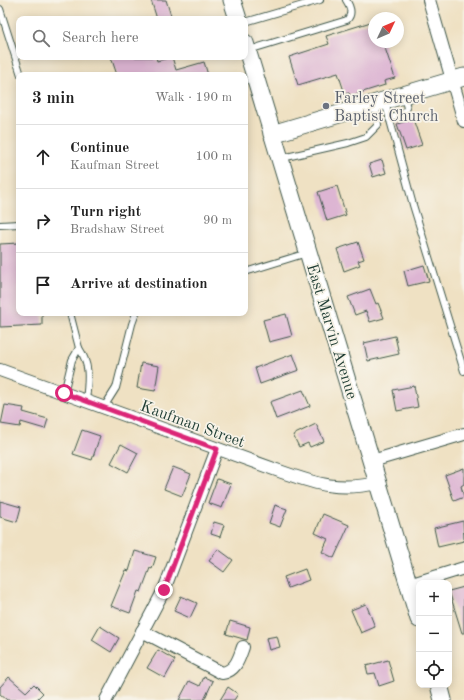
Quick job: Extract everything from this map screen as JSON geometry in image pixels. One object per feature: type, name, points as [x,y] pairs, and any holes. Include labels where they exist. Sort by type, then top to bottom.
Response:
[{"type":"main road","points":[[232,0],[237,16]]},
{"type":"main road","name":"East Marvin Avenue","points":[[248,54],[418,616]]},
{"type":"main road","points":[[272,134],[458,78]]},
{"type":"main road","points":[[440,688],[443,700]]},
{"type":"street","points":[[429,0],[458,78],[464,121]]},
{"type":"street","name":"Kaufman Street","points":[[0,370],[217,449],[327,487],[359,487],[378,483]]},
{"type":"street","points":[[372,461],[464,434]]},
{"type":"street","points":[[106,700],[164,590],[217,449]]},
{"type":"street","points":[[409,585],[464,568]]},
{"type":"street","points":[[142,631],[222,673],[229,672],[237,664],[244,646]]},
{"type":"lane","points":[[248,21],[320,0]]},
{"type":"lane","points":[[248,46],[347,20],[350,13],[349,4],[346,0]]},
{"type":"lane","points":[[0,9],[16,59]]},
{"type":"lane","points":[[16,60],[20,72]]},
{"type":"lane","points":[[389,119],[404,112],[407,108],[404,95]]},
{"type":"lane","points":[[380,101],[389,119],[413,205],[464,371]]},
{"type":"lane","points":[[280,158],[318,150],[366,137],[378,125],[380,101]]},
{"type":"lane","points":[[0,225],[16,224]]},
{"type":"lane","points":[[248,271],[309,252]]},
{"type":"lane","points":[[71,316],[79,348],[86,359],[88,381],[86,401]]},
{"type":"lane","points":[[104,408],[116,388],[135,316]]},
{"type":"lane","points":[[64,393],[72,360],[79,348]]},
{"type":"building","points":[[151,0],[166,0],[171,16],[156,16]]},
{"type":"building","points":[[368,23],[368,48],[385,48],[395,78],[384,81],[385,85],[350,96],[349,93],[345,94],[338,73],[298,85],[289,57],[329,44],[326,36]]},
{"type":"building","points":[[112,60],[173,60],[176,70],[204,62],[207,72],[116,72]]},
{"type":"building","points":[[413,119],[422,145],[406,150],[397,124]]},
{"type":"building","points":[[382,160],[386,173],[373,177],[369,164]]},
{"type":"building","points":[[337,186],[346,215],[327,221],[318,192]]},
{"type":"building","points":[[358,242],[364,259],[358,261],[360,265],[344,271],[337,249]]},
{"type":"building","points":[[16,243],[16,316],[42,316],[42,325],[0,327],[0,244]]},
{"type":"building","points":[[424,265],[429,281],[408,286],[404,271]]},
{"type":"building","points":[[370,289],[384,318],[370,322],[366,311],[355,315],[348,297]]},
{"type":"building","points":[[286,314],[292,336],[269,342],[263,320]]},
{"type":"building","points":[[395,336],[399,354],[368,361],[364,343]]},
{"type":"building","points":[[293,354],[299,370],[260,384],[255,368]]},
{"type":"building","points":[[141,363],[159,366],[155,391],[137,388]]},
{"type":"building","points":[[414,386],[418,407],[397,411],[393,390]]},
{"type":"building","points":[[303,390],[310,406],[276,419],[270,402]]},
{"type":"building","points":[[5,405],[24,408],[23,412],[48,419],[45,429],[21,422],[20,427],[1,424]]},
{"type":"building","points":[[316,424],[324,441],[310,447],[308,443],[299,447],[293,435]]},
{"type":"building","points":[[82,430],[100,436],[92,460],[73,454]]},
{"type":"building","points":[[121,444],[138,453],[128,472],[111,463]]},
{"type":"building","points":[[173,467],[191,474],[182,496],[164,489]]},
{"type":"building","points":[[464,468],[464,484],[461,486],[464,497],[454,501],[445,475]]},
{"type":"building","points":[[217,479],[231,484],[222,508],[208,503]]},
{"type":"building","points":[[0,501],[21,507],[17,522],[0,517]]},
{"type":"building","points":[[275,505],[287,509],[280,527],[269,523]]},
{"type":"building","points":[[323,514],[349,525],[334,558],[322,552],[328,539],[315,533]]},
{"type":"building","points":[[463,521],[464,541],[438,547],[434,528]]},
{"type":"building","points":[[214,522],[224,525],[220,537],[211,534]]},
{"type":"building","points":[[218,549],[233,560],[224,572],[209,561]]},
{"type":"building","points":[[135,551],[156,557],[141,592],[138,591],[130,613],[111,606],[126,570],[129,571]]},
{"type":"building","points":[[305,569],[309,580],[288,588],[284,577]]},
{"type":"building","points":[[464,587],[464,633],[462,633],[452,601],[452,590]]},
{"type":"building","points":[[181,596],[197,603],[190,618],[174,611]]},
{"type":"building","points":[[366,604],[375,627],[361,633],[351,610]]},
{"type":"building","points":[[230,621],[250,627],[247,640],[226,634]]},
{"type":"building","points":[[100,626],[119,638],[111,652],[92,640]]},
{"type":"building","points":[[277,636],[280,647],[269,650],[266,638]]},
{"type":"building","points":[[158,650],[175,660],[165,678],[147,668]]},
{"type":"building","points":[[388,660],[394,681],[379,686],[375,673],[368,674],[366,666]]},
{"type":"building","points":[[9,677],[26,692],[34,684],[43,693],[36,700],[7,700],[0,694],[0,687]]},
{"type":"building","points":[[204,677],[213,681],[204,700],[179,700],[189,681],[200,686]]},
{"type":"building","points":[[228,687],[238,694],[234,700],[220,700]]},
{"type":"place","name":"Farley Street Baptist Church","points":[[326,106]]},
{"type":"route","points":[[64,393],[217,449],[164,590]]}]
